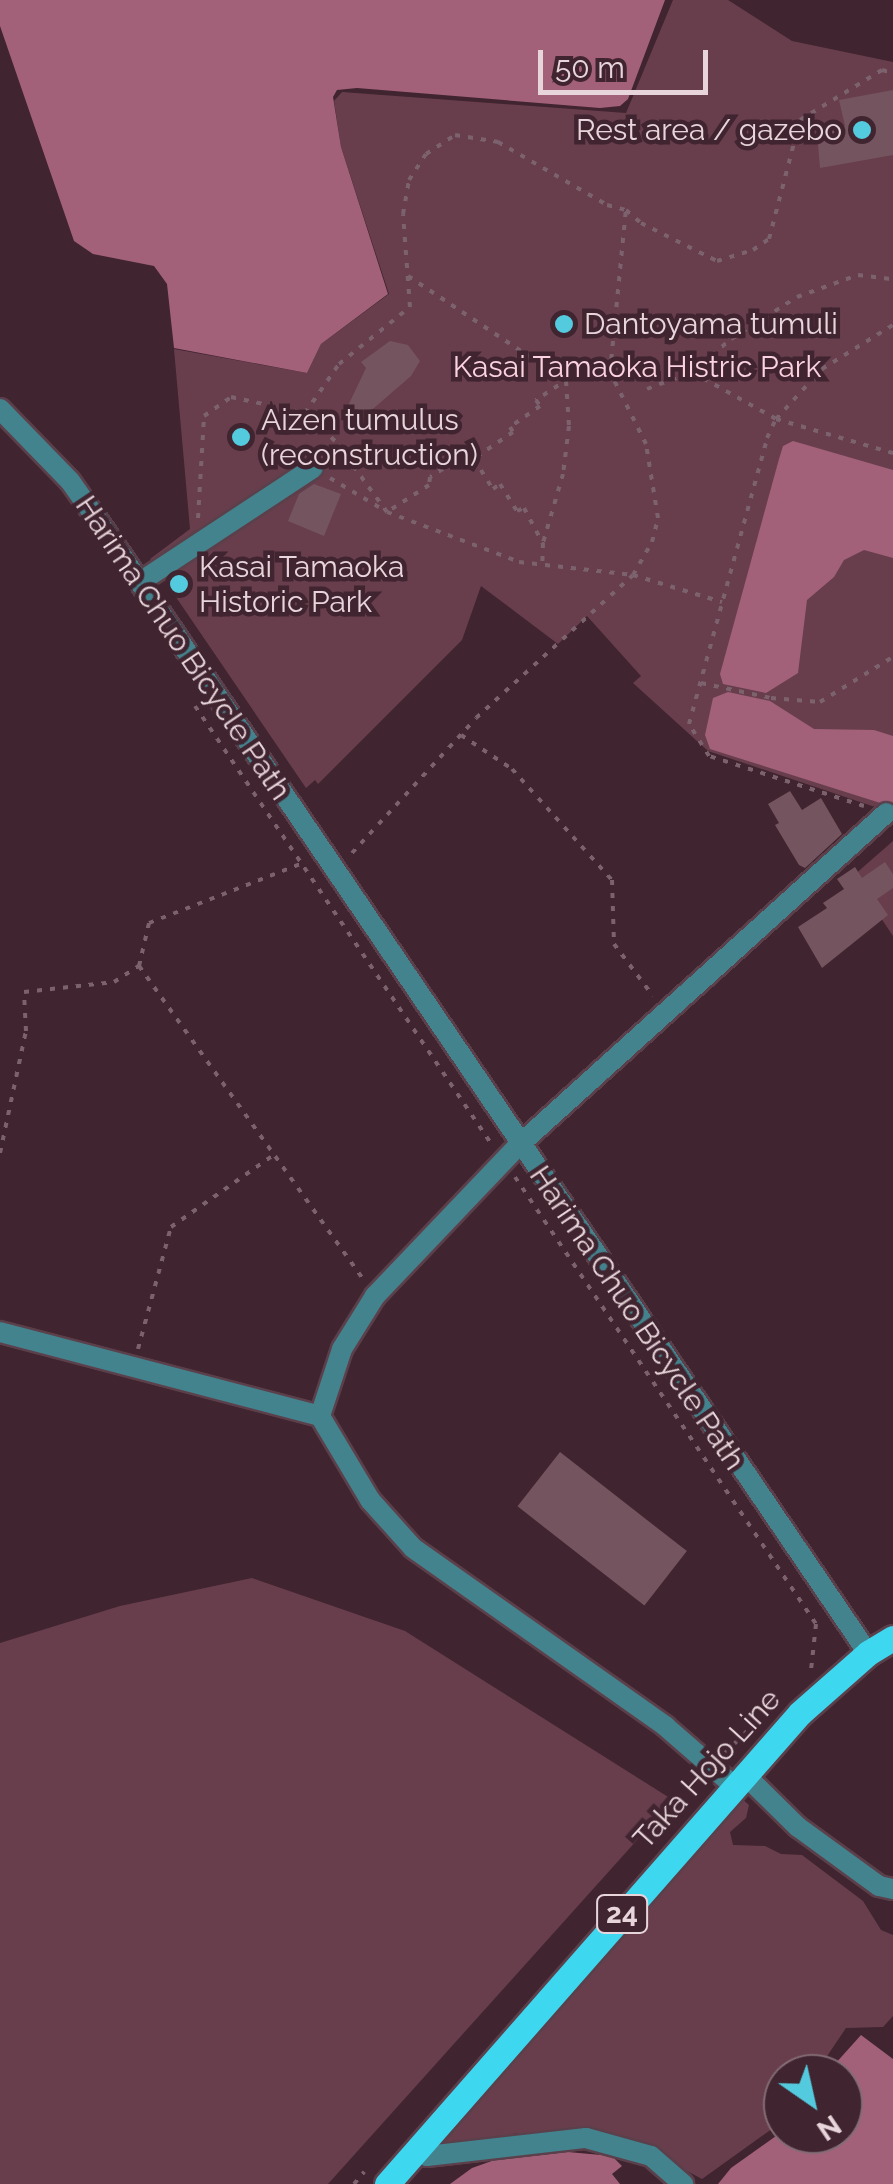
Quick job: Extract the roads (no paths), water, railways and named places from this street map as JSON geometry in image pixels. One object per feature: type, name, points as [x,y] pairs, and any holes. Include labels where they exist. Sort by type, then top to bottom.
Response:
[{"type":"main road","name":"Taka Hojo Line","points":[[376,2177],[419,2150],[800,1712],[868,1654],[893,1638]]},
{"type":"street","points":[[0,410],[70,481],[868,1654]]},
{"type":"street","points":[[140,582],[313,468]]},
{"type":"street","points":[[320,1416],[342,1349],[375,1296],[519,1145],[886,813]]},
{"type":"street","points":[[0,1332],[320,1416],[370,1500],[413,1548],[665,1726],[713,1768],[739,1780],[879,1886],[893,1889]]},
{"type":"street","points":[[419,2150],[427,2156],[586,2138],[651,2156],[683,2184]]},
{"type":"place","name":"Rest area / gazebo","points":[[862,130]]},
{"type":"place","name":"Dantoyama tumuli","points":[[564,324]]},
{"type":"place","name":"Aizen tumulus (reconstruction)","points":[[241,437]]},
{"type":"place","name":"Kasai Tamaoka Historic Park","points":[[179,584]]},
{"type":"park label","name":"Kasai Tamaoka Histric Park","points":[[637,367]]}]
